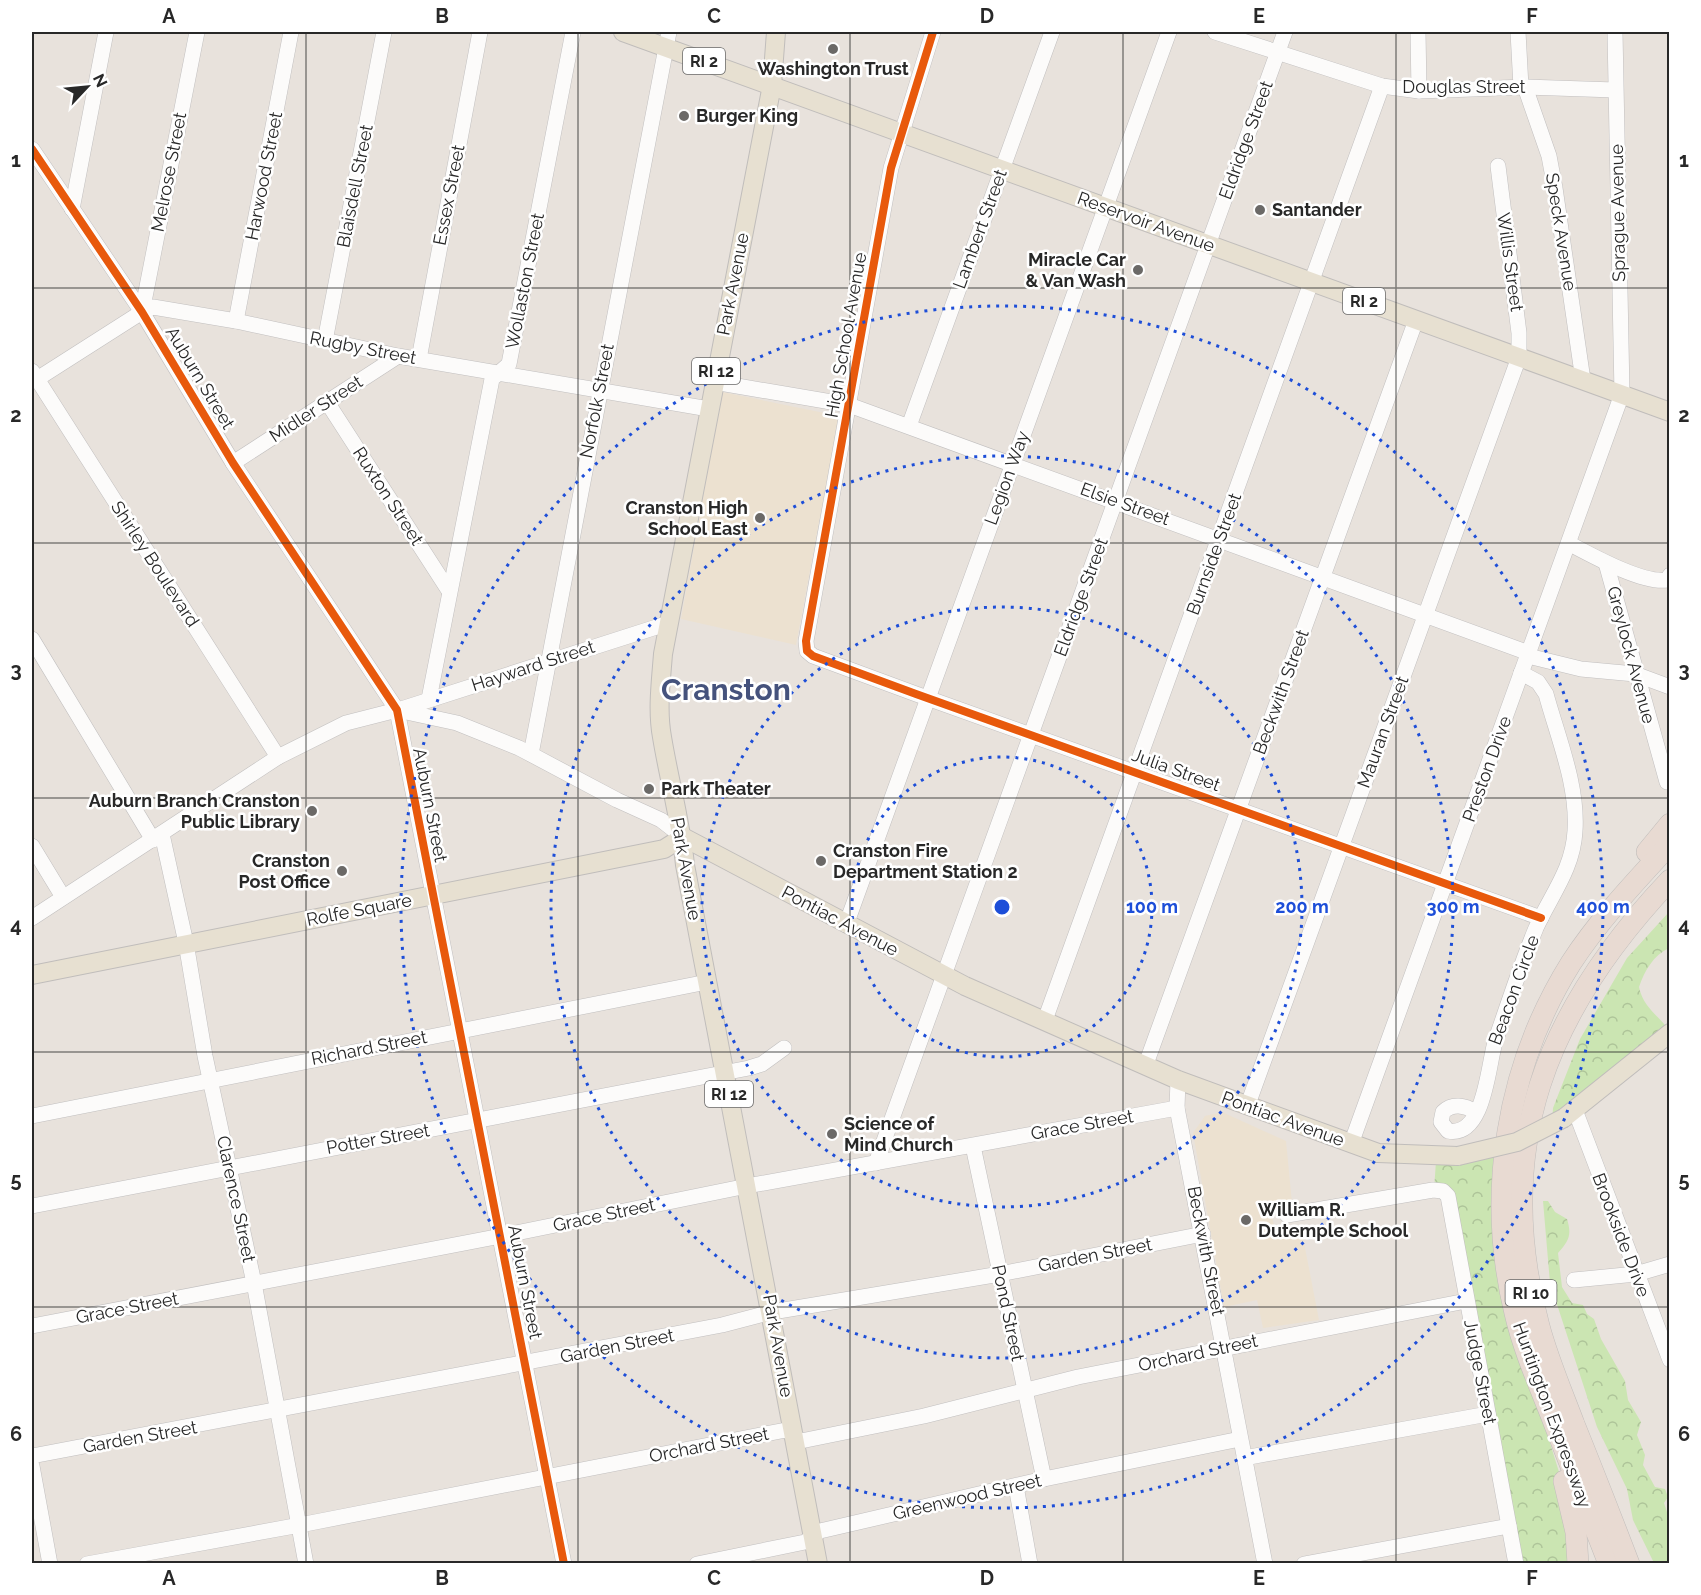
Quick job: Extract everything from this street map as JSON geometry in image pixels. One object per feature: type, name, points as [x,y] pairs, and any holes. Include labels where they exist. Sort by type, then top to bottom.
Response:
[{"type":"highway","points":[[1572,963],[1609,900],[1670,824]]},
{"type":"highway","name":"Huntington Expressway","points":[[1609,1563],[1533,1367],[1515,1314],[1506,1270],[1502,1224],[1503,1169],[1510,1114],[1524,1062],[1545,1012],[1572,963],[1615,905],[1670,844]]},
{"type":"highway","name":"Huntington Expressway","points":[[1629,1563],[1539,1329],[1525,1258],[1522,1185],[1528,1131],[1546,1063],[1578,996],[1618,938],[1670,880]]},
{"type":"highway","points":[[1533,1367],[1573,1514],[1578,1563]]},
{"type":"highway","points":[[1570,1414],[1643,1563]]},
{"type":"main road","name":"Reservoir Avenue","points":[[623,32],[667,39],[772,85],[1670,412]]},
{"type":"main road","name":"Park Avenue","points":[[776,32],[772,85],[663,654],[660,708],[662,735],[682,837],[706,982],[772,1312],[818,1563]]},
{"type":"main road","name":"Rolfe Square","points":[[32,975],[664,849],[682,837]]},
{"type":"main road","name":"Pontiac Avenue","points":[[682,837],[944,975],[1178,1080],[1378,1153],[1401,1156],[1458,1156],[1517,1142],[1570,1114],[1669,1034]]},
{"type":"street","points":[[72,209],[106,32]]},
{"type":"street","name":"Melrose Street","points":[[142,312],[197,32]]},
{"type":"street","name":"Harwood Street","points":[[236,321],[291,32]]},
{"type":"street","name":"Blaisdell Street","points":[[325,341],[384,32]]},
{"type":"street","name":"Essex Street","points":[[419,359],[480,32]]},
{"type":"street","name":"Wollaston Street","points":[[429,699],[492,379],[509,363],[573,32]]},
{"type":"street","name":"High School Avenue","points":[[806,647],[891,168],[900,132],[933,32]]},
{"type":"street","name":"Lambert Street","points":[[909,426],[1052,32]]},
{"type":"street","name":"Legion Way","points":[[846,925],[1169,32]]},
{"type":"street","name":"Douglas Street","points":[[1215,32],[1382,87],[1419,91],[1523,87],[1615,90]]},
{"type":"street","name":"Eldridge Street","points":[[876,1163],[1285,32]]},
{"type":"street","points":[[1418,32],[1419,91]]},
{"type":"street","name":"Speck Avenue","points":[[1518,32],[1523,87],[1549,156],[1555,188],[1582,380]]},
{"type":"street","name":"Sprague Avenue","points":[[1615,32],[1622,394]]},
{"type":"street","name":"Norfolk Street","points":[[531,754],[547,660],[667,39]]},
{"type":"street","name":"Burnside Street","points":[[1045,1020],[1382,87]]},
{"type":"street","name":"Auburn Street","points":[[32,149],[142,312],[233,463],[397,710],[564,1563]]},
{"type":"street","name":"Willis Street","points":[[1498,166],[1520,333],[1519,357]]},
{"type":"street","name":"Rugby Street","points":[[34,375],[153,307],[236,321],[398,356],[500,371],[709,409]]},
{"type":"street","name":"Beckwith Street","points":[[1146,1064],[1416,320]]},
{"type":"street","name":"Midler Street","points":[[233,463],[398,356]]},
{"type":"street","name":"Mauran Street","points":[[1247,1107],[1519,357]]},
{"type":"street","name":"Shirley Boulevard","points":[[34,375],[278,757]]},
{"type":"street","name":"Elsie Street","points":[[714,382],[849,405],[1220,538],[1528,654],[1581,669],[1635,674],[1670,687]]},
{"type":"street","name":"Preston Drive","points":[[1351,1144],[1570,544],[1622,394]]},
{"type":"street","name":"Ruxton Street","points":[[327,402],[449,591]]},
{"type":"street","name":"Greylock Avenue","points":[[1570,544],[1605,563],[1657,580],[1667,579],[1670,575]]},
{"type":"street","name":"Greylock Avenue","points":[[1605,563],[1635,674],[1668,778]]},
{"type":"street","name":"Hayward Street","points":[[397,710],[547,660],[669,623]]},
{"type":"street","name":"Clarence Street","points":[[32,639],[158,837],[186,943],[210,1080],[279,1410],[306,1563]]},
{"type":"street","name":"Julia Street","points":[[806,647],[813,656],[1541,918]]},
{"type":"street","name":"Beacon Circle","points":[[1475,1112],[1486,1091],[1491,1052],[1541,918],[1565,874],[1575,837],[1575,809],[1570,779],[1546,694],[1538,682],[1521,673]]},
{"type":"street","name":"Pontiac Avenue","points":[[32,918],[278,757],[346,723],[397,710],[457,723],[531,754],[617,800],[661,820],[682,837]]},
{"type":"street","points":[[32,846],[63,897]]},
{"type":"street","name":"Richard Street","points":[[32,1116],[706,982]]},
{"type":"street","name":"Potter Street","points":[[32,1206],[724,1072],[762,1064],[784,1048]]},
{"type":"street","name":"Beckwith Street","points":[[1178,1080],[1177,1108],[1265,1563]]},
{"type":"street","name":"Grace Street","points":[[32,1326],[747,1186],[1177,1108]]},
{"type":"street","name":"Brookside Drive","points":[[1570,1114],[1670,1360]]},
{"type":"street","name":"Pond Street","points":[[973,1146],[1044,1479]]},
{"type":"street","name":"Judge Street","points":[[1287,1215],[1433,1190],[1443,1191],[1448,1196],[1516,1563]]},
{"type":"street","name":"Garden Street","points":[[32,1456],[722,1326],[772,1312],[1000,1274],[1203,1234]]},
{"type":"street","points":[[1574,1280],[1636,1274],[1670,1264]]},
{"type":"street","name":"Orchard Street","points":[[87,1563],[300,1525],[786,1430],[801,1441],[924,1416],[1024,1390],[1225,1347],[1466,1301]]},
{"type":"street","points":[[1244,1458],[1488,1414]]},
{"type":"street","name":"Greenwood Street","points":[[697,1563],[805,1542],[820,1531],[1044,1479],[1240,1439]]},
{"type":"street","points":[[32,1466],[50,1563]]},
{"type":"street","points":[[1016,1486],[1030,1563]]},
{"type":"street","points":[[1304,1563],[1509,1526]]},
{"type":"shaded area","name":"Cranston High School East","points":[[722,392],[839,416],[796,645],[681,619]]},
{"type":"shaded area","points":[[1222,1112],[1286,1141],[1292,1203],[1270,1208],[1275,1230],[1301,1227],[1319,1320],[1263,1328],[1257,1300],[1224,1307],[1193,1133],[1205,1116]]},
{"type":"green space","points":[[1669,912],[1669,948],[1650,964],[1639,987],[1647,1005],[1669,1030],[1552,1126],[1553,1108],[1580,1039],[1627,958]]},
{"type":"green space","points":[[1494,1150],[1546,1430],[1568,1501],[1577,1563],[1517,1563],[1450,1210],[1434,1190],[1436,1161]]},
{"type":"green space","points":[[1543,1201],[1548,1201],[1555,1212],[1567,1219],[1569,1234],[1565,1245],[1558,1253],[1562,1287],[1572,1303],[1583,1305],[1587,1314],[1594,1319],[1601,1339],[1625,1381],[1628,1400],[1641,1422],[1637,1435],[1645,1455],[1643,1465],[1655,1487],[1665,1489],[1668,1497],[1664,1503],[1669,1518],[1669,1563],[1654,1563],[1633,1520],[1627,1489],[1597,1427],[1550,1283]]},
{"type":"cycle path","points":[[933,32],[891,168],[806,641],[807,651],[813,656],[916,694],[1541,918]]},
{"type":"cycle path","points":[[32,149],[142,312],[233,463],[397,710],[564,1564]]},
{"type":"place","name":"Washington Trust","points":[[833,49]]},
{"type":"place","name":"Burger King","points":[[684,116]]},
{"type":"place","name":"Santander","points":[[1260,210]]},
{"type":"place","name":"Miracle Car & Van Wash","points":[[1138,270]]},
{"type":"place","name":"Cranston High School East","points":[[760,518]]},
{"type":"place","name":"Park Theater","points":[[649,789]]},
{"type":"place","name":"Auburn Branch Cranston Public Library","points":[[312,811]]},
{"type":"place","name":"Cranston Fire Department Station 2","points":[[821,861]]},
{"type":"place","name":"Cranston Post Office","points":[[342,871]]},
{"type":"place","name":"Science of Mind Church","points":[[832,1134]]},
{"type":"place","name":"William R. Dutemple School","points":[[1246,1220]]},
{"type":"district","name":"Cranston","points":[[726,690]]}]
